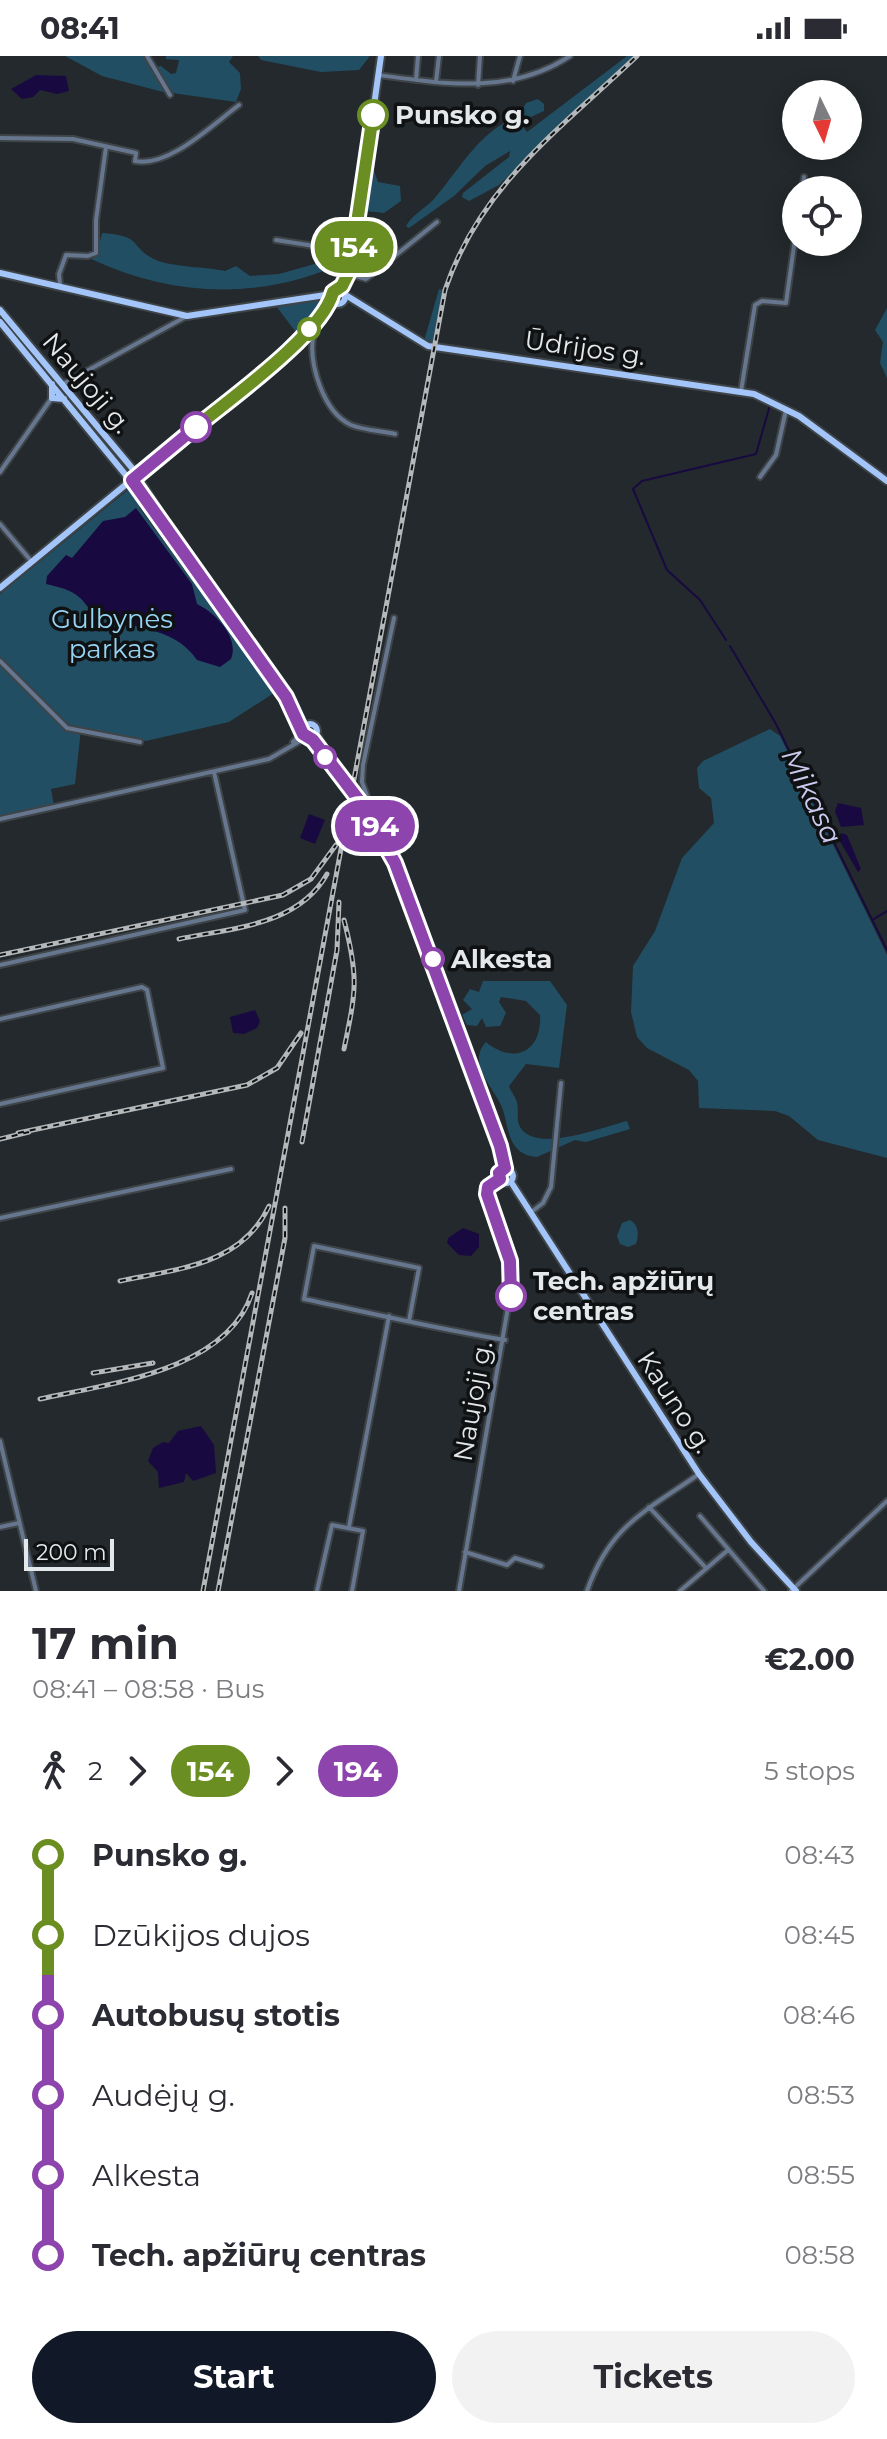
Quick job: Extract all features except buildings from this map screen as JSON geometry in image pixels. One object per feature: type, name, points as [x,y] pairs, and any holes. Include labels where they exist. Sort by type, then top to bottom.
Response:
[{"type":"main road","points":[[315,321],[337,297],[349,274],[381,56]]},
{"type":"main road","name":"Ūdrijos g.","points":[[0,273],[187,316],[337,297],[357,302],[411,338],[433,347],[741,391],[787,408],[887,481]]},
{"type":"main road","points":[[0,588],[287,352],[337,297]]},
{"type":"main road","points":[[318,298],[322,311]]},
{"type":"main road","name":"Naujoji g.","points":[[0,310],[134,478],[308,732],[361,803],[391,855],[413,904],[492,1119],[505,1168],[513,1174],[511,1182]]},
{"type":"main road","name":"Naujoji g.","points":[[0,322],[134,478]]},
{"type":"main road","points":[[52,384],[52,398],[64,399]]},
{"type":"main road","points":[[505,1168],[499,1173],[500,1179],[511,1182]]},
{"type":"main road","name":"Kauno g.","points":[[511,1182],[699,1474],[751,1542],[794,1590]]},
{"type":"street","points":[[147,56],[170,95]]},
{"type":"street","points":[[416,80],[418,56]]},
{"type":"street","points":[[436,82],[439,56]]},
{"type":"street","points":[[478,85],[480,56]]},
{"type":"street","points":[[513,81],[520,56]]},
{"type":"street","points":[[378,75],[478,85],[513,81],[567,57]]},
{"type":"street","points":[[0,138],[73,139],[136,153],[135,161],[141,163],[176,153],[239,105]]},
{"type":"street","points":[[61,288],[59,274],[66,255],[84,257],[96,253],[96,220],[106,147]]},
{"type":"street","points":[[349,274],[366,279],[437,222]]},
{"type":"street","points":[[276,240],[321,247],[356,238]]},
{"type":"street","points":[[741,391],[755,305],[762,301],[786,303],[793,256]]},
{"type":"street","points":[[62,385],[187,316]]},
{"type":"street","points":[[307,331],[313,337],[310,355],[315,377],[340,416],[354,426],[395,434]]},
{"type":"street","points":[[0,472],[52,398]]},
{"type":"street","points":[[760,477],[776,455],[787,408]]},
{"type":"street","points":[[0,524],[32,562]]},
{"type":"street","points":[[361,803],[367,796],[362,782],[363,765],[394,618]]},
{"type":"street","points":[[0,661],[67,728],[140,742]]},
{"type":"street","points":[[0,819],[269,759],[308,732]]},
{"type":"street","points":[[0,965],[245,910],[214,772]]},
{"type":"street","points":[[0,1019],[142,987],[147,990],[163,1068],[0,1104]]},
{"type":"street","points":[[530,1213],[543,1203],[551,1187],[561,1083]]},
{"type":"street","points":[[0,1218],[231,1169]]},
{"type":"street","name":"Naujoji g.","points":[[459,1591],[505,1340],[511,1267],[487,1194],[488,1187],[500,1179]]},
{"type":"street","points":[[409,1321],[419,1268],[314,1246],[304,1299],[409,1321],[505,1340]]},
{"type":"street","points":[[349,1527],[389,1316]]},
{"type":"street","points":[[0,1441],[36,1591]]},
{"type":"street","points":[[587,1591],[615,1536],[649,1507],[699,1474]]},
{"type":"street","points":[[794,1590],[887,1501]]},
{"type":"street","points":[[649,1507],[706,1568]]},
{"type":"street","points":[[700,1516],[764,1591]]},
{"type":"street","points":[[0,1527],[19,1523]]},
{"type":"street","points":[[317,1591],[332,1525],[364,1533],[352,1591]]},
{"type":"street","points":[[680,1591],[728,1550]]},
{"type":"street","points":[[465,1552],[507,1565],[515,1558],[541,1566]]},
{"type":"green space","points":[[65,56],[146,56],[167,93],[102,76]]},
{"type":"green space","points":[[166,56],[233,56],[229,62],[240,73],[241,89],[236,102],[172,93],[154,67],[161,66],[171,74],[176,73],[179,60],[166,59]]},
{"type":"green space","points":[[258,56],[370,56],[359,70],[321,72],[261,60]]},
{"type":"green space","points":[[627,56],[635,56],[499,185],[469,201],[462,197],[509,157],[510,151],[485,166],[454,196],[409,228],[406,226],[433,200],[481,141],[504,123],[518,117],[526,103],[538,99],[544,104],[544,111],[520,122],[527,132]]},
{"type":"green space","points":[[373,168],[378,182],[400,186],[401,201],[384,213],[365,211]]},
{"type":"green space","points":[[102,233],[131,239],[156,260],[225,271],[236,266],[250,276],[279,274],[350,254],[349,260],[285,283],[220,290],[155,281],[91,259],[97,254]]},
{"type":"green space","points":[[439,289],[443,290],[432,345],[424,341]]},
{"type":"green space","points":[[318,300],[322,308],[298,335],[276,306]]},
{"type":"green space","points":[[887,308],[887,378],[880,363],[883,342],[875,330]]},
{"type":"green space","name":"Gulbynės parkas","points":[[128,490],[133,490],[143,504],[139,507],[274,693],[229,722],[146,741],[81,729],[75,784],[51,789],[54,806],[0,818],[0,594]]},
{"type":"green space","points":[[770,729],[780,736],[887,955],[887,1158],[818,1140],[789,1116],[775,1111],[699,1108],[698,1081],[689,1070],[647,1048],[637,1037],[631,1012],[633,966],[655,931],[682,858],[714,823],[711,798],[699,788],[697,768],[703,761]]},
{"type":"green space","points":[[483,981],[550,981],[567,1005],[559,1068],[526,1064],[509,1086],[517,1102],[520,1127],[528,1135],[554,1139],[627,1121],[630,1129],[586,1142],[575,1140],[537,1157],[527,1155],[515,1146],[500,1102],[484,1077],[480,1050],[486,1042],[506,1053],[524,1051],[536,1039],[540,1015],[526,1001],[501,997],[499,1002],[506,1013],[500,1026],[486,1027],[482,1018],[477,1026],[467,1025],[462,1015],[472,1009],[463,1000],[470,989],[479,992]]},
{"type":"green space","points":[[630,1220],[637,1227],[638,1237],[636,1244],[628,1247],[620,1244],[617,1236],[622,1223]]},
{"type":"shaded area","points":[[36,75],[66,76],[69,91],[57,94],[40,90],[33,97],[22,99],[11,89]]},
{"type":"shaded area","points":[[136,508],[192,584],[197,604],[218,619],[229,634],[233,651],[231,659],[220,667],[197,660],[187,648],[163,634],[107,618],[91,610],[73,592],[46,584],[47,576],[66,555],[72,558],[103,521],[125,517]]},
{"type":"shaded area","points":[[838,803],[861,808],[864,825],[841,827],[835,811]]},
{"type":"shaded area","points":[[309,814],[325,820],[315,844],[300,838]]},
{"type":"shaded area","points":[[841,833],[847,835],[861,869],[858,872],[838,838]]},
{"type":"shaded area","points":[[255,1010],[260,1021],[257,1028],[244,1034],[233,1033],[230,1017]]},
{"type":"shaded area","points":[[463,1228],[479,1234],[479,1247],[471,1256],[459,1255],[447,1243],[448,1238]]},
{"type":"shaded area","points":[[201,1426],[214,1445],[216,1473],[193,1481],[186,1473],[184,1482],[159,1488],[158,1472],[148,1461],[153,1448],[163,1442],[169,1443],[178,1431]]},
{"type":"waterway","name":"Mikasa","points":[[726,640],[700,600],[667,570],[633,489],[642,481],[756,454],[770,405]]},
{"type":"waterway","name":"Mikasa","points":[[730,646],[776,724],[887,950]]},
{"type":"waterway","points":[[874,919],[887,911]]},
{"type":"railway","points":[[203,1591],[445,290],[460,253],[501,190],[525,161],[637,56]]},
{"type":"railway","points":[[0,955],[283,895],[311,879],[336,845]]},
{"type":"railway","points":[[179,939],[241,927],[281,915],[299,905],[327,874]]},
{"type":"railway","points":[[302,1142],[337,950],[339,902]]},
{"type":"railway","points":[[344,920],[354,971],[344,1049]]},
{"type":"railway","points":[[18,1133],[247,1085],[277,1068],[301,1033]]},
{"type":"railway","points":[[0,1139],[29,1132]]},
{"type":"railway","points":[[120,1281],[185,1268],[225,1252],[257,1226],[269,1206]]},
{"type":"railway","points":[[218,1591],[285,1238],[285,1208]]},
{"type":"railway","points":[[40,1399],[130,1379],[192,1357],[218,1340],[239,1319],[252,1293]]},
{"type":"railway","points":[[93,1373],[153,1363]]},
{"type":"bus line","name":"154","points":[[196,427],[287,352],[332,300],[333,292],[344,284],[353,258],[373,115]]},
{"type":"bus line","name":"194","points":[[196,427],[132,480],[286,697],[304,735],[313,740],[361,803],[395,863],[410,896],[500,1146],[505,1168],[499,1173],[500,1179],[488,1187],[487,1194],[509,1254],[511,1296]]},
{"type":"place","name":"Punsko g.","points":[[373,115]]},
{"type":"place","name":"Alkesta","points":[[433,959]]},
{"type":"place","name":"Tech. apžiūrų centras","points":[[511,1296]]}]
